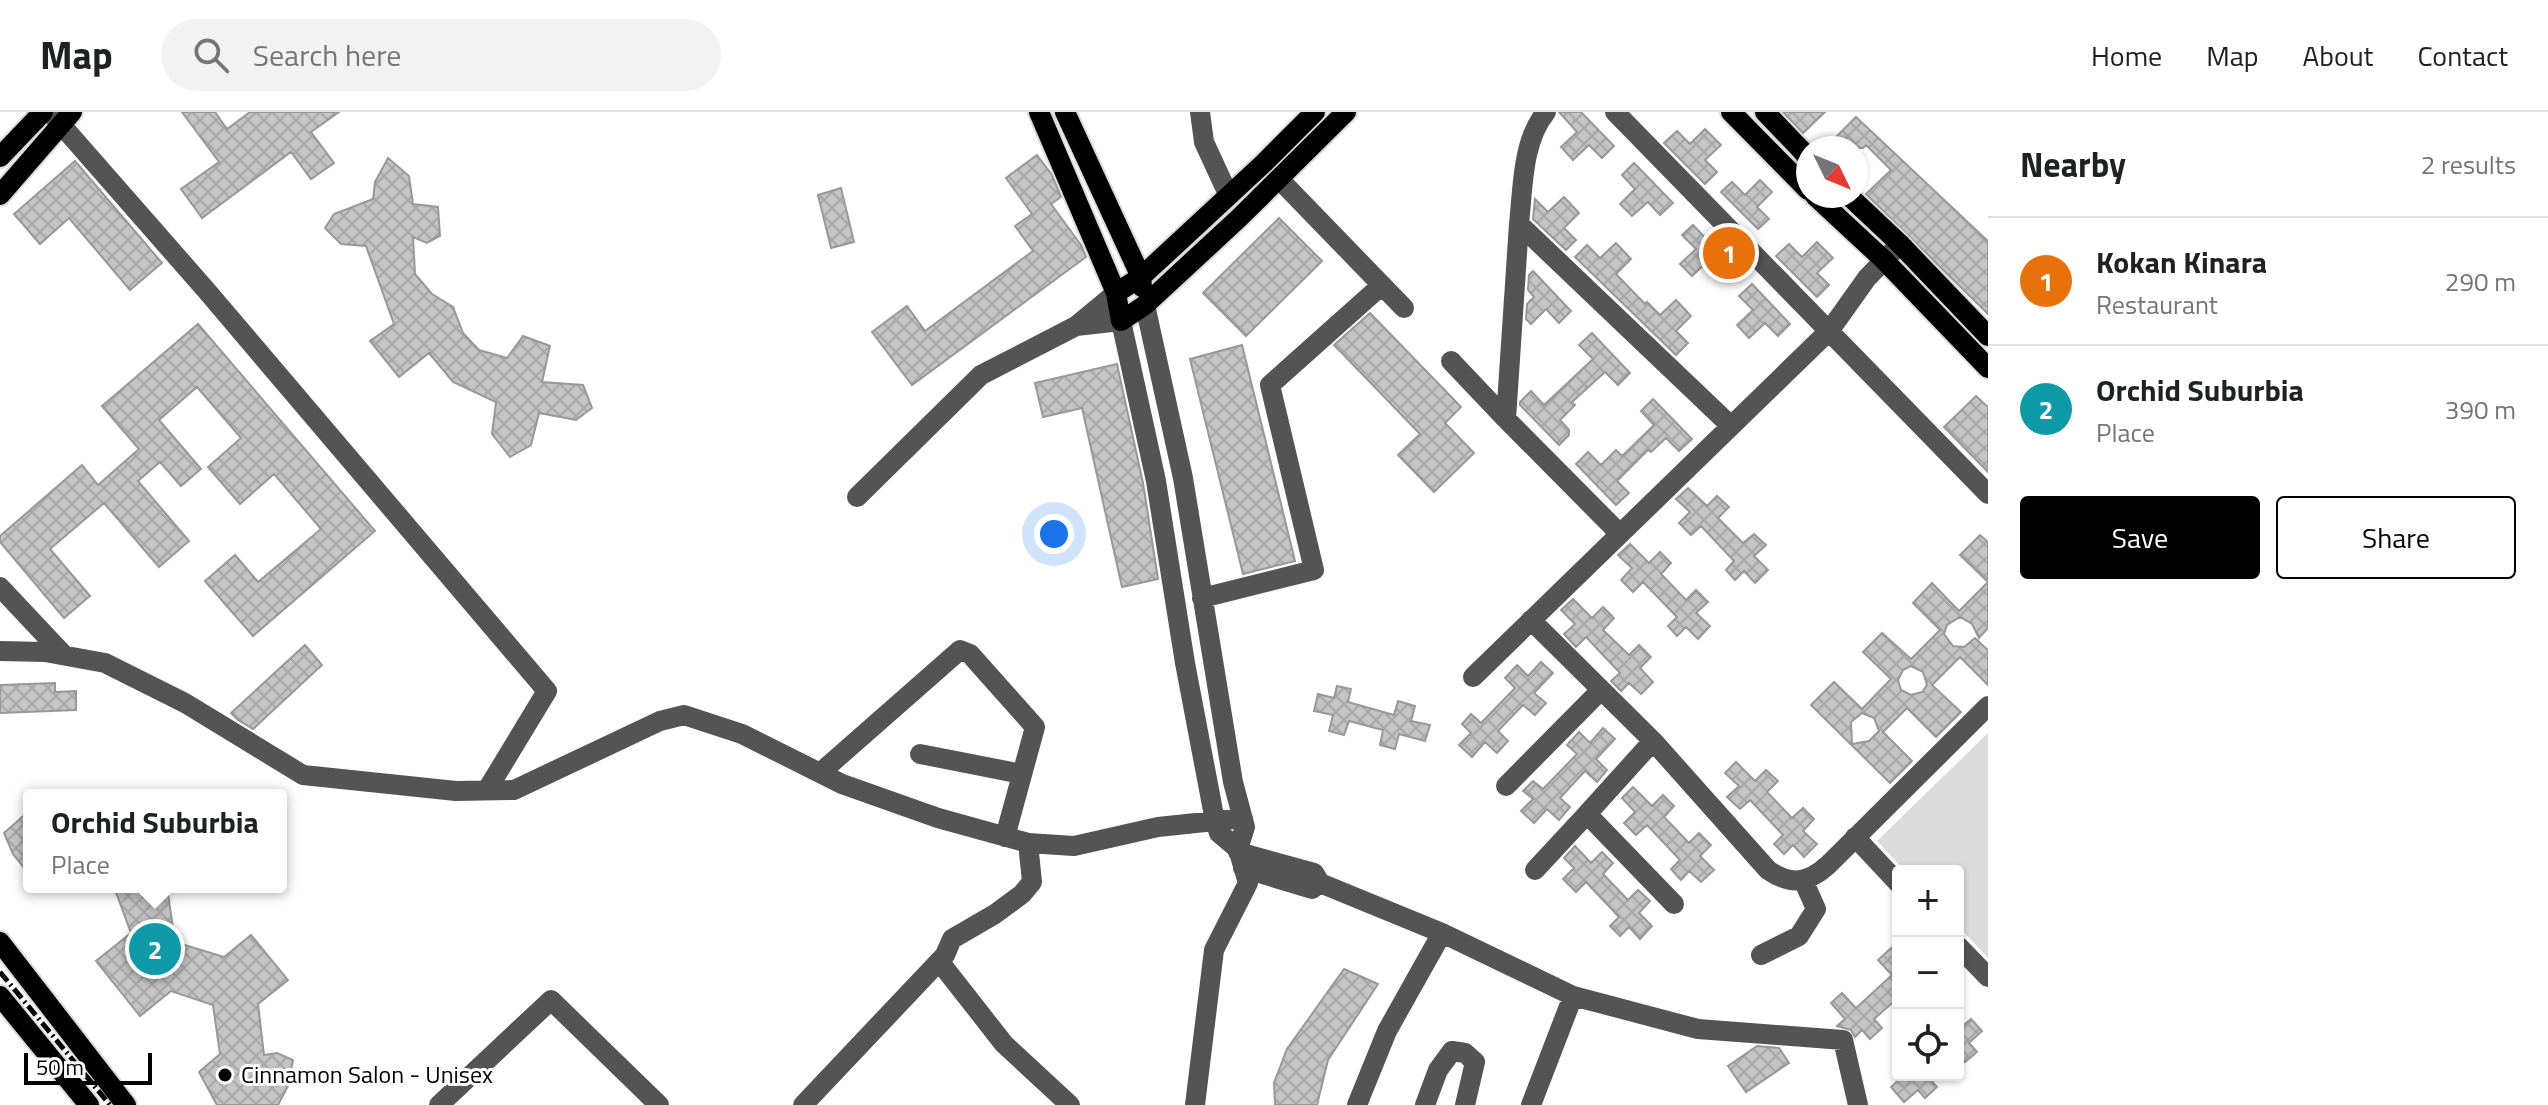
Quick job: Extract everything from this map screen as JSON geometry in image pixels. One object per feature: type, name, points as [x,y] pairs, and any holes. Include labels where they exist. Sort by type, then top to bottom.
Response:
[{"type":"main road","points":[[0,157],[43,112]]},
{"type":"main road","points":[[1039,112],[1116,293],[1121,321],[1145,305],[1205,250],[1280,180],[1346,112]]},
{"type":"main road","points":[[1065,112],[1141,277],[1145,305]]},
{"type":"main road","points":[[1116,293],[1141,277],[1315,112]]},
{"type":"main road","points":[[1731,112],[1796,179]]},
{"type":"main road","points":[[1765,112],[1796,145]]},
{"type":"main road","points":[[0,195],[61,116]]},
{"type":"main road","points":[[1787,170],[1796,163]]},
{"type":"main road","points":[[1828,208],[1884,260],[1988,368]]},
{"type":"main road","points":[[1862,208],[1988,336]]},
{"type":"main road","points":[[1190,231],[1205,250]]},
{"type":"main road","points":[[0,942],[126,1105]]},
{"type":"main road","points":[[0,996],[89,1105]]},
{"type":"street","points":[[1200,112],[1204,142],[1228,194]]},
{"type":"street","points":[[1506,419],[1519,224],[1533,133],[1546,112]]},
{"type":"street","points":[[1615,112],[1988,494]]},
{"type":"street","points":[[61,116],[547,691],[487,790]]},
{"type":"street","points":[[1280,180],[1404,308]]},
{"type":"street","points":[[1519,224],[1731,426]]},
{"type":"street","points":[[1473,677],[1830,330],[1867,278],[1900,244]]},
{"type":"street","points":[[1202,598],[1314,570],[1270,385],[1382,285]]},
{"type":"street","points":[[857,497],[981,375],[1076,326],[1116,293]]},
{"type":"street","points":[[1145,305],[1183,478],[1233,782],[1245,827],[1240,856]]},
{"type":"street","points":[[1076,326],[1121,321],[1156,481],[1185,663],[1215,821],[1219,833],[1240,856],[1248,883],[1214,950],[1195,1105]]},
{"type":"street","points":[[1451,361],[1620,534]]},
{"type":"street","points":[[0,587],[64,655]]},
{"type":"street","points":[[1531,620],[1653,741],[1768,870],[1794,883],[1804,882],[1828,865],[1988,706]]},
{"type":"street","points":[[820,773],[960,650],[970,654],[1035,727],[1005,837]]},
{"type":"street","points":[[0,651],[64,655],[105,663],[185,703],[303,775],[456,791],[514,790],[660,721],[684,715],[742,734],[842,784],[938,818],[1028,843],[1074,846],[1158,827],[1243,818]]},
{"type":"street","points":[[1506,786],[1601,690]]},
{"type":"street","points":[[1535,870],[1653,741]]},
{"type":"street","points":[[920,754],[1022,774]]},
{"type":"street","points":[[1587,814],[1674,904]]},
{"type":"street","points":[[1855,837],[1892,877]]},
{"type":"street","points":[[803,1105],[939,961],[952,939],[1022,894],[1032,882],[1028,843]]},
{"type":"street","points":[[1240,856],[1314,873],[1320,883],[1442,933],[1573,996],[1698,1029],[1843,1040],[1858,1105]]},
{"type":"street","points":[[1761,955],[1799,936],[1816,909],[1804,882]]},
{"type":"street","points":[[1357,1105],[1387,1031],[1442,933]]},
{"type":"street","points":[[1964,952],[1988,977]]},
{"type":"street","points":[[939,961],[1004,1044],[1070,1105]]},
{"type":"street","points":[[1531,1105],[1573,996]]},
{"type":"street","points":[[439,1105],[551,1000],[659,1105]]},
{"type":"street","points":[[1425,1105],[1438,1070],[1452,1051],[1465,1053],[1475,1062],[1465,1105]]},
{"type":"shaded area","points":[[1988,733],[1988,958],[1964,932],[1964,865],[1899,865],[1877,841]]},
{"type":"building","points":[[182,112],[215,112],[227,129],[250,112],[339,112],[311,132],[334,163],[311,179],[291,152],[202,218],[181,189],[219,162]]},
{"type":"building","points":[[1559,112],[1581,112],[1614,146],[1602,158],[1589,145],[1573,160],[1561,147],[1577,132]]},
{"type":"building","points":[[1783,112],[1825,112],[1803,133]]},
{"type":"building","points":[[1856,117],[1988,241],[1988,314],[1868,196],[1868,192],[1891,170],[1868,147],[1868,136],[1837,136]]},
{"type":"building","points":[[1705,129],[1721,145],[1705,160],[1717,172],[1705,184],[1664,143],[1677,131],[1690,144]]},
{"type":"building","points":[[1037,155],[1052,175],[1061,197],[1051,204],[1081,245],[1086,257],[912,385],[872,332],[907,306],[925,331],[1033,251],[1015,226],[1032,214],[1006,178]]},
{"type":"building","points":[[388,158],[409,176],[413,204],[438,207],[440,236],[427,243],[413,237],[415,274],[432,294],[453,307],[463,333],[479,350],[507,358],[523,336],[550,346],[542,382],[583,385],[592,408],[576,420],[539,413],[531,445],[510,457],[492,434],[496,402],[453,382],[429,353],[399,377],[370,341],[394,324],[366,246],[341,244],[325,228],[334,214],[373,199],[375,182]]},
{"type":"building","points":[[75,161],[162,263],[130,290],[69,218],[40,244],[14,214]]},
{"type":"building","points":[[1634,163],[1673,203],[1660,215],[1648,202],[1632,216],[1620,204],[1635,189],[1622,175]]},
{"type":"building","points":[[1760,180],[1772,192],[1757,207],[1769,219],[1758,229],[1721,192],[1732,182],[1745,195]]},
{"type":"building","points":[[841,188],[854,242],[831,248],[818,195]]},
{"type":"building","points":[[1564,197],[1579,213],[1564,228],[1576,240],[1566,250],[1533,219],[1535,199],[1548,212]]},
{"type":"building","points":[[1279,218],[1322,261],[1246,336],[1203,293]]},
{"type":"building","points":[[1693,225],[1731,265],[1721,275],[1708,261],[1692,276],[1680,264],[1696,249],[1682,235]]},
{"type":"building","points":[[1817,242],[1833,258],[1817,273],[1829,285],[1817,297],[1776,256],[1789,244],[1802,257]]},
{"type":"building","points":[[1616,243],[1631,259],[1616,274],[1645,304],[1647,302],[1660,315],[1676,300],[1691,316],[1676,331],[1688,343],[1676,355],[1575,257],[1587,245],[1600,258]]},
{"type":"building","points":[[1533,271],[1571,311],[1559,323],[1546,309],[1531,324],[1526,319],[1527,304],[1534,297],[1528,290],[1529,275]]},
{"type":"building","points":[[1752,284],[1790,324],[1778,336],[1765,323],[1749,338],[1737,325],[1753,310],[1739,296]]},
{"type":"building","points":[[1370,313],[1461,407],[1445,423],[1474,453],[1434,492],[1398,455],[1420,434],[1334,345]]},
{"type":"building","points":[[198,324],[375,531],[253,636],[205,581],[235,555],[258,582],[321,529],[274,474],[240,504],[208,467],[241,438],[197,387],[159,420],[201,469],[181,486],[160,462],[138,481],[189,541],[159,567],[104,503],[50,549],[90,596],[64,618],[0,542],[0,536],[82,465],[98,485],[139,449],[102,406]]},
{"type":"building","points":[[1592,333],[1630,373],[1618,385],[1605,372],[1572,402],[1575,405],[1560,420],[1569,430],[1569,435],[1559,445],[1520,402],[1531,391],[1544,405],[1593,359],[1579,345]]},
{"type":"building","points":[[1242,345],[1295,561],[1243,574],[1190,359]]},
{"type":"building","points":[[1117,364],[1143,483],[1158,579],[1122,587],[1082,408],[1043,417],[1035,383]]},
{"type":"building","points":[[1976,396],[1988,407],[1988,472],[1944,427]]},
{"type":"building","points":[[1653,399],[1692,439],[1679,451],[1666,438],[1651,452],[1648,450],[1617,481],[1629,493],[1616,505],[1576,464],[1588,452],[1601,465],[1616,450],[1622,456],[1654,425],[1641,411]]},
{"type":"building","points":[[1688,488],[1707,506],[1717,496],[1729,507],[1718,518],[1743,543],[1754,534],[1766,545],[1754,556],[1768,570],[1755,583],[1744,571],[1735,580],[1726,570],[1734,561],[1701,526],[1691,535],[1679,523],[1690,512],[1676,499]]},
{"type":"building","points":[[1980,535],[1988,542],[1988,582],[1960,555]]},
{"type":"building","points":[[1630,544],[1649,563],[1660,552],[1671,563],[1661,574],[1686,600],[1696,590],[1708,602],[1696,613],[1710,626],[1698,639],[1686,627],[1677,636],[1668,626],[1677,617],[1643,582],[1633,592],[1621,580],[1632,568],[1618,555]]},
{"type":"building","points":[[1988,582],[1988,628],[1979,638],[1972,624],[1960,617],[1947,625],[1944,634],[1953,646],[1964,647],[1975,638],[1988,650],[1988,685],[1960,657],[1932,685],[1961,712],[1936,737],[1907,708],[1883,732],[1912,761],[1890,783],[1811,705],[1834,682],[1862,709],[1891,679],[1863,652],[1882,633],[1911,659],[1940,630],[1913,603],[1932,583],[1959,611]],"holes":[[[1911,666],[1923,672],[1927,685],[1922,692],[1911,695],[1901,690],[1898,680],[1903,670]],[[1862,713],[1874,718],[1879,731],[1869,741],[1852,744],[1851,722]]]},
{"type":"building","points":[[1573,599],[1592,618],[1603,607],[1614,618],[1603,630],[1629,655],[1639,645],[1651,657],[1640,668],[1653,682],[1641,694],[1629,683],[1621,691],[1611,681],[1620,673],[1586,637],[1576,647],[1564,634],[1575,624],[1561,610]]},
{"type":"building","points":[[305,645],[322,665],[253,729],[238,720],[231,713]]},
{"type":"building","points":[[1541,662],[1553,673],[1534,693],[1546,703],[1535,715],[1523,705],[1498,731],[1508,741],[1497,753],[1485,742],[1472,757],[1459,745],[1471,733],[1462,724],[1471,714],[1481,723],[1515,688],[1505,678],[1517,665],[1528,676]]},
{"type":"building","points":[[55,683],[55,692],[76,691],[76,710],[0,713],[0,685]]},
{"type":"building","points":[[1337,686],[1351,689],[1348,702],[1394,715],[1398,701],[1415,706],[1411,721],[1430,725],[1425,741],[1399,734],[1395,749],[1380,745],[1383,730],[1349,721],[1344,735],[1329,731],[1333,715],[1314,711],[1318,694],[1334,698]]},
{"type":"building","points":[[1603,728],[1615,739],[1596,759],[1607,770],[1597,782],[1585,771],[1560,798],[1570,807],[1559,820],[1547,809],[1534,823],[1521,811],[1533,799],[1523,791],[1533,781],[1543,789],[1577,754],[1567,745],[1579,732],[1590,743]]},
{"type":"building","points":[[1736,762],[1755,781],[1766,770],[1778,781],[1767,792],[1792,818],[1803,808],[1814,819],[1803,831],[1817,844],[1804,857],[1793,845],[1784,854],[1774,844],[1783,835],[1750,800],[1740,809],[1727,797],[1739,786],[1725,773]]},
{"type":"building","points":[[1633,787],[1652,806],[1663,795],[1674,806],[1664,817],[1689,843],[1699,833],[1711,845],[1700,856],[1714,870],[1701,882],[1689,871],[1681,880],[1671,869],[1680,860],[1647,825],[1636,835],[1624,823],[1635,812],[1622,798]]},
{"type":"building","points":[[23,816],[23,866],[13,854],[4,833]]},
{"type":"building","points":[[1575,846],[1591,863],[1602,852],[1613,863],[1603,874],[1628,900],[1638,890],[1650,901],[1639,913],[1652,926],[1640,939],[1629,927],[1620,936],[1610,926],[1619,917],[1586,882],[1576,892],[1563,879],[1574,868],[1564,858]]},
{"type":"building","points":[[116,893],[168,893],[175,942],[224,957],[251,935],[288,980],[258,1004],[264,1055],[277,1053],[293,1060],[288,1086],[278,1105],[217,1105],[199,1072],[220,1054],[213,1005],[171,991],[140,1016],[96,961],[131,933]]},
{"type":"building","points":[[1891,948],[1892,975],[1878,960]]},
{"type":"building","points":[[1344,969],[1378,984],[1328,1060],[1317,1105],[1275,1105],[1274,1083],[1287,1049]]},
{"type":"building","points":[[1892,975],[1892,1003],[1874,1019],[1882,1028],[1870,1039],[1862,1030],[1855,1037],[1851,1030],[1837,1026],[1845,1019],[1831,1003],[1842,993],[1856,1008]]},
{"type":"building","points":[[1971,1019],[1982,1031],[1969,1043],[1977,1052],[1965,1062],[1964,1061],[1964,1025]]},
{"type":"building","points":[[1757,1046],[1779,1048],[1789,1063],[1746,1092],[1728,1066]]},
{"type":"building","points":[[1898,1081],[1932,1081],[1937,1087],[1925,1098],[1918,1090],[1904,1102],[1891,1087]]},
{"type":"railway","points":[[0,972],[110,1105]]},
{"type":"place","name":"Kokan Kinara","points":[[1729,253]]},
{"type":"place","name":"Orchid Suburbia","points":[[155,949]]},
{"type":"place","name":"Cinnamon Salon - Unisex","points":[[225,1075]]}]
